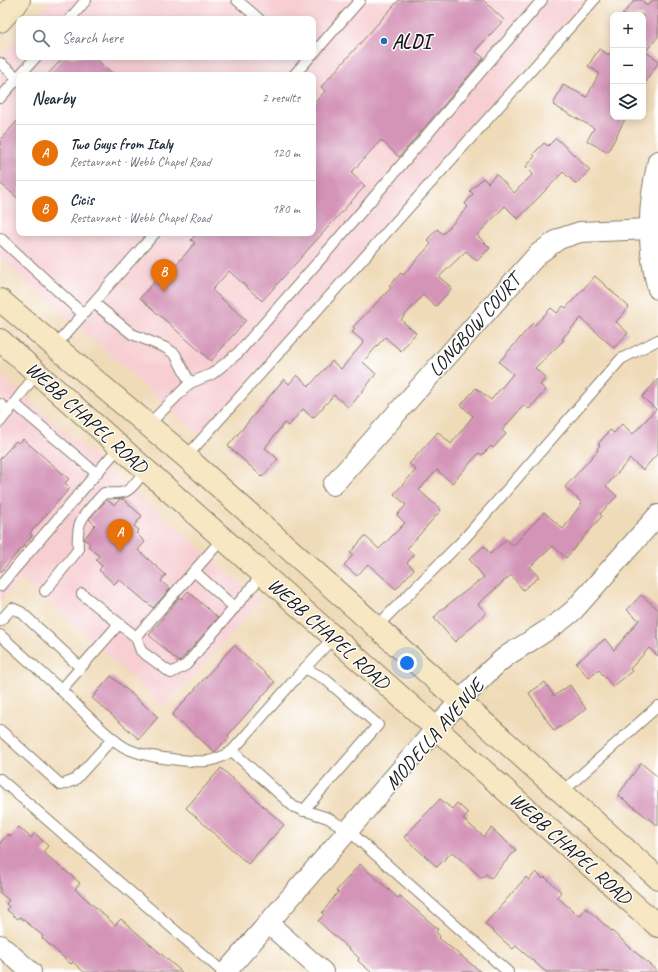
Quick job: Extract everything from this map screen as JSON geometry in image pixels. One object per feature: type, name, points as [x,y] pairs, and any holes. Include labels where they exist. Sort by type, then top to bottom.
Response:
[{"type":"main road","points":[[0,21],[19,0]]},
{"type":"main road","name":"WEBB CHAPEL ROAD","points":[[0,300],[149,424],[658,878]]},
{"type":"main road","name":"WEBB CHAPEL ROAD","points":[[0,340],[658,926]]},
{"type":"main road","points":[[37,373],[55,346]]},
{"type":"street","points":[[658,161],[652,185],[649,229],[651,264],[658,289]]},
{"type":"street","name":"LONGBOW COURT","points":[[333,485],[538,254],[559,240],[580,232],[649,229]]},
{"type":"street","name":"MODELLA AVENUE","points":[[226,972],[459,702],[494,666],[507,656],[559,624],[574,610],[658,515]]},
{"type":"street","points":[[269,924],[323,972]]},
{"type":"street","points":[[0,945],[31,972]]},
{"type":"lane","points":[[73,16],[86,0]]},
{"type":"lane","points":[[237,0],[256,16]]},
{"type":"lane","points":[[316,48],[360,0]]},
{"type":"lane","points":[[149,424],[190,383],[212,374],[238,352],[332,246],[542,0]]},
{"type":"lane","points":[[186,457],[594,0]]},
{"type":"lane","points":[[23,72],[33,60]]},
{"type":"lane","points":[[296,72],[306,60]]},
{"type":"lane","points":[[0,63],[16,75]]},
{"type":"lane","points":[[0,98],[16,80]]},
{"type":"lane","points":[[55,346],[152,236]]},
{"type":"lane","points":[[0,238],[83,314]]},
{"type":"lane","points":[[94,303],[132,334],[166,348],[175,354],[190,383]]},
{"type":"lane","points":[[376,627],[464,539],[621,359],[658,340]]},
{"type":"lane","points":[[0,422],[37,373]]},
{"type":"lane","points":[[0,404],[12,408],[96,474]]},
{"type":"lane","points":[[0,586],[120,446]]},
{"type":"lane","points":[[45,591],[78,550],[77,530],[79,521],[104,493],[126,493],[146,470]]},
{"type":"lane","points":[[136,637],[223,538]]},
{"type":"lane","points":[[194,571],[235,608]]},
{"type":"lane","points":[[82,594],[136,637],[141,651],[171,673],[186,665],[264,574]]},
{"type":"lane","points":[[0,621],[12,608],[21,612],[80,666]]},
{"type":"lane","points":[[61,690],[80,666],[119,624]]},
{"type":"lane","points":[[0,635],[127,749],[154,757],[204,762],[218,760],[232,751],[304,668],[334,637]]},
{"type":"lane","points":[[303,811],[378,725],[325,679],[304,668]]},
{"type":"lane","points":[[561,792],[658,706]]},
{"type":"lane","points":[[0,730],[61,786],[75,780],[113,738]]},
{"type":"lane","points":[[232,751],[294,807],[328,818],[349,831],[508,972]]},
{"type":"lane","points":[[0,779],[223,972]]},
{"type":"shaded area","points":[[51,0],[585,0],[201,436],[0,258],[0,59],[16,40],[16,60],[316,60],[316,16],[37,16]]},
{"type":"shaded area","points":[[0,375],[261,601],[165,707],[20,578],[0,601]]},
{"type":"building","points":[[399,0],[483,0],[504,20],[475,51],[484,58],[399,157],[381,140],[351,173],[365,186],[262,301],[229,271],[212,290],[246,320],[211,361],[140,298],[172,262],[176,265],[195,243],[191,240],[194,236],[316,236],[316,102],[325,91],[321,87]]},
{"type":"building","points":[[635,0],[641,0],[647,6],[653,0],[658,0],[658,37],[646,51],[646,12],[625,12]]},
{"type":"building","points":[[599,49],[609,55],[610,53],[610,120],[624,120],[608,152],[587,141],[594,128],[553,105],[563,85],[587,97],[599,73],[588,66]]},
{"type":"building","points":[[646,53],[658,60],[658,63],[646,81]]},
{"type":"building","points":[[61,60],[97,60],[111,72],[50,72]]},
{"type":"building","points":[[16,122],[16,196],[0,183],[0,140]]},
{"type":"building","points":[[556,138],[590,170],[576,184],[563,172],[518,219],[505,206],[477,235],[490,248],[477,261],[466,251],[439,277],[452,288],[436,306],[423,295],[401,320],[416,333],[401,351],[385,337],[363,362],[376,374],[349,408],[334,395],[313,418],[303,409],[288,426],[284,423],[265,448],[278,459],[262,477],[228,446],[284,379],[289,384],[297,375],[309,386],[332,361],[341,369],[364,342],[352,332],[355,329],[353,327],[391,288],[389,286],[401,273],[403,275],[431,244],[427,240],[437,229],[443,234],[468,207],[465,204],[473,194],[470,191],[483,178],[488,183],[496,174],[514,193],[533,174],[526,167],[535,156],[533,154],[544,143],[548,146]]},
{"type":"building","points":[[595,276],[629,307],[616,322],[628,333],[614,348],[581,318],[562,339],[564,340],[535,368],[546,378],[540,385],[546,390],[529,409],[524,405],[502,430],[506,434],[493,448],[491,446],[482,455],[479,453],[452,483],[437,470],[419,490],[441,510],[407,549],[414,555],[407,563],[414,569],[396,589],[368,564],[357,576],[344,565],[353,555],[350,553],[365,536],[379,549],[405,523],[397,515],[406,505],[394,494],[416,470],[409,464],[438,432],[451,444],[473,416],[461,405],[476,388],[491,400],[513,374],[499,362],[533,323],[535,325],[551,308],[557,313],[563,306],[566,308]]},
{"type":"building","points":[[658,379],[658,453],[643,470],[630,459],[606,486],[617,496],[600,514],[602,516],[566,558],[553,546],[530,567],[539,577],[523,590],[511,575],[478,604],[486,613],[455,642],[434,618],[441,610],[484,577],[469,559],[484,546],[490,554],[507,539],[513,546],[544,512],[563,529],[582,503],[565,487],[598,450],[597,449],[600,445],[598,444],[610,430],[614,433],[622,424],[633,434],[656,409],[642,397]]},
{"type":"building","points":[[23,439],[69,479],[65,483],[70,488],[30,533],[32,536],[0,573],[0,459],[16,441],[19,443]]},
{"type":"building","points":[[120,499],[123,499],[142,516],[134,526],[139,530],[136,533],[145,542],[138,550],[166,575],[161,581],[170,589],[153,608],[119,579],[114,584],[99,570],[102,566],[96,560],[99,556],[88,546],[90,544],[84,539],[95,525],[89,519],[107,500],[114,505]]},
{"type":"building","points":[[188,591],[218,618],[179,662],[149,635],[180,597],[182,599]]},
{"type":"building","points":[[641,595],[658,609],[658,656],[649,648],[630,669],[632,671],[613,687],[599,670],[589,678],[576,663],[605,639],[614,650],[639,620],[627,610]]},
{"type":"building","points":[[234,645],[275,682],[215,752],[172,715]]},
{"type":"building","points":[[111,676],[158,717],[139,739],[92,698]]},
{"type":"building","points":[[545,682],[554,696],[570,685],[586,709],[554,731],[529,693]]},
{"type":"building","points":[[641,763],[658,777],[658,826],[618,795]]},
{"type":"building","points":[[221,768],[284,825],[248,864],[186,808]]},
{"type":"building","points":[[440,799],[452,809],[457,803],[468,813],[463,819],[484,837],[491,828],[516,850],[491,878],[486,874],[482,878],[452,852],[437,867],[404,837]]},
{"type":"building","points":[[19,827],[31,838],[35,833],[48,846],[43,852],[80,883],[75,889],[115,925],[121,919],[182,972],[84,972],[73,962],[71,964],[42,938],[43,936],[20,917],[18,919],[7,910],[9,907],[6,904],[9,900],[0,893],[0,843],[8,834],[10,836]]},
{"type":"building","points":[[360,864],[398,898],[400,896],[438,929],[436,932],[440,936],[439,938],[481,972],[371,972],[358,961],[359,958],[318,921],[324,915],[322,913],[338,892],[336,891]]},
{"type":"building","points":[[536,872],[543,879],[545,877],[561,892],[557,897],[579,916],[586,908],[658,972],[546,972],[516,946],[513,949],[485,924],[526,877],[529,880]]},
{"type":"place","name":"ALDI","points":[[384,41]]},
{"type":"place","name":"Cicis","points":[[164,292]]},
{"type":"place","name":"Two Guys from Italy","points":[[120,552]]}]
